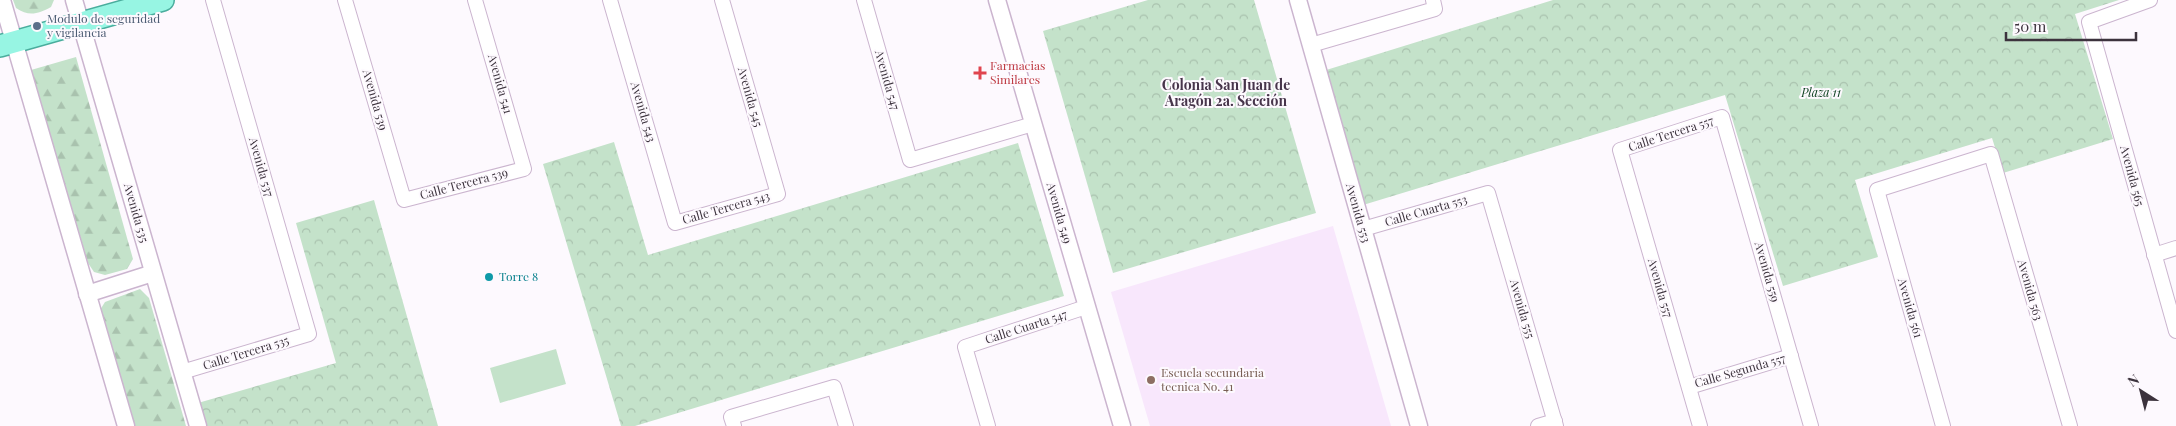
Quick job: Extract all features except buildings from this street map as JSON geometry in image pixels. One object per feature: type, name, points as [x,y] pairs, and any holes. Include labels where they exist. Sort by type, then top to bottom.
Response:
[{"type":"main road","points":[[7,44],[163,0]]},
{"type":"street","points":[[2,0],[7,44],[87,294],[126,426]]},
{"type":"street","name":"Avenida 535","points":[[74,0],[198,426]]},
{"type":"street","name":"Avenida 537","points":[[213,0],[309,334]]},
{"type":"street","name":"Avenida 539","points":[[345,0],[404,200]]},
{"type":"street","name":"Avenida 541","points":[[475,0],[524,169]]},
{"type":"street","name":"Avenida 543","points":[[610,0],[675,223]]},
{"type":"street","name":"Avenida 545","points":[[722,0],[778,194]]},
{"type":"street","name":"Avenida 547","points":[[864,0],[910,160],[1033,124]]},
{"type":"street","name":"Avenida 549","points":[[998,0],[1122,426]]},
{"type":"street","name":"Avenida 553","points":[[1298,0],[1419,426]]},
{"type":"street","name":"Avenida 565","points":[[2150,0],[2089,22],[2176,331]]},
{"type":"street","points":[[1311,45],[1434,4]]},
{"type":"street","name":"Calle Tercera 557","points":[[1620,150],[1722,117]]},
{"type":"street","name":"Avenida 559","points":[[1722,117],[1812,426]]},
{"type":"street","name":"Avenida 557","points":[[1620,150],[1700,426]]},
{"type":"street","name":"Avenida 561","points":[[1943,426],[1877,190],[1990,154]]},
{"type":"street","name":"Avenida 563","points":[[1990,154],[2070,426]]},
{"type":"street","name":"Calle Tercera 539","points":[[404,200],[524,169]]},
{"type":"street","name":"Calle Cuarta 553","points":[[1363,229],[1488,193]]},
{"type":"street","name":"Avenida 555","points":[[1488,193],[1555,424]]},
{"type":"street","name":"Calle Tercera 543","points":[[675,223],[778,194]]},
{"type":"street","points":[[2154,255],[2176,248]]},
{"type":"street","points":[[87,294],[153,273]]},
{"type":"street","name":"Calle Cuarta 547","points":[[988,426],[965,347],[1086,307]]},
{"type":"street","name":"Calle Tercera 535","points":[[182,372],[309,334]]},
{"type":"street","name":"Calle Segunda 557","points":[[1689,387],[1791,356]]},
{"type":"street","points":[[733,421],[834,387],[846,426]]},
{"type":"street","points":[[1538,426],[1555,424]]},
{"type":"shaded area","points":[[1333,226],[1391,426],[1150,426],[1111,292]]},
{"type":"green space","points":[[13,0],[54,0],[51,7],[34,14],[25,13],[16,8]]},
{"type":"green space","points":[[1148,0],[1254,0],[1316,213],[1113,273],[1043,31]]},
{"type":"green space","name":"Plaza 11","points":[[1553,0],[2119,0],[2075,14],[2113,139],[2003,173],[1992,138],[1855,180],[1878,257],[1783,286],[1725,95],[1363,205],[1323,71]]},
{"type":"green space","points":[[76,57],[133,259],[127,269],[105,275],[94,272],[88,263],[31,70]]},
{"type":"green space","points":[[614,142],[648,255],[1018,143],[1064,296],[635,426],[621,426],[543,164]]},
{"type":"green space","points":[[374,200],[438,426],[198,426],[191,405],[336,363],[296,223]]},
{"type":"green space","points":[[140,289],[149,298],[186,426],[129,426],[100,310],[105,302]]},
{"type":"green space","points":[[556,349],[566,384],[500,403],[490,368]]},
{"type":"place","name":"Modulo de seguridad y vigilancia","points":[[37,26]]},
{"type":"place","name":"Farmacias Similares","points":[[980,73]]},
{"type":"place","name":"Torre 8","points":[[489,277]]},
{"type":"place","name":"Escuela secundaria tecnica No. 41","points":[[1151,380]]},
{"type":"district","name":"Colonia San Juan de Aragón 2a. Sección","points":[[1226,94]]}]
